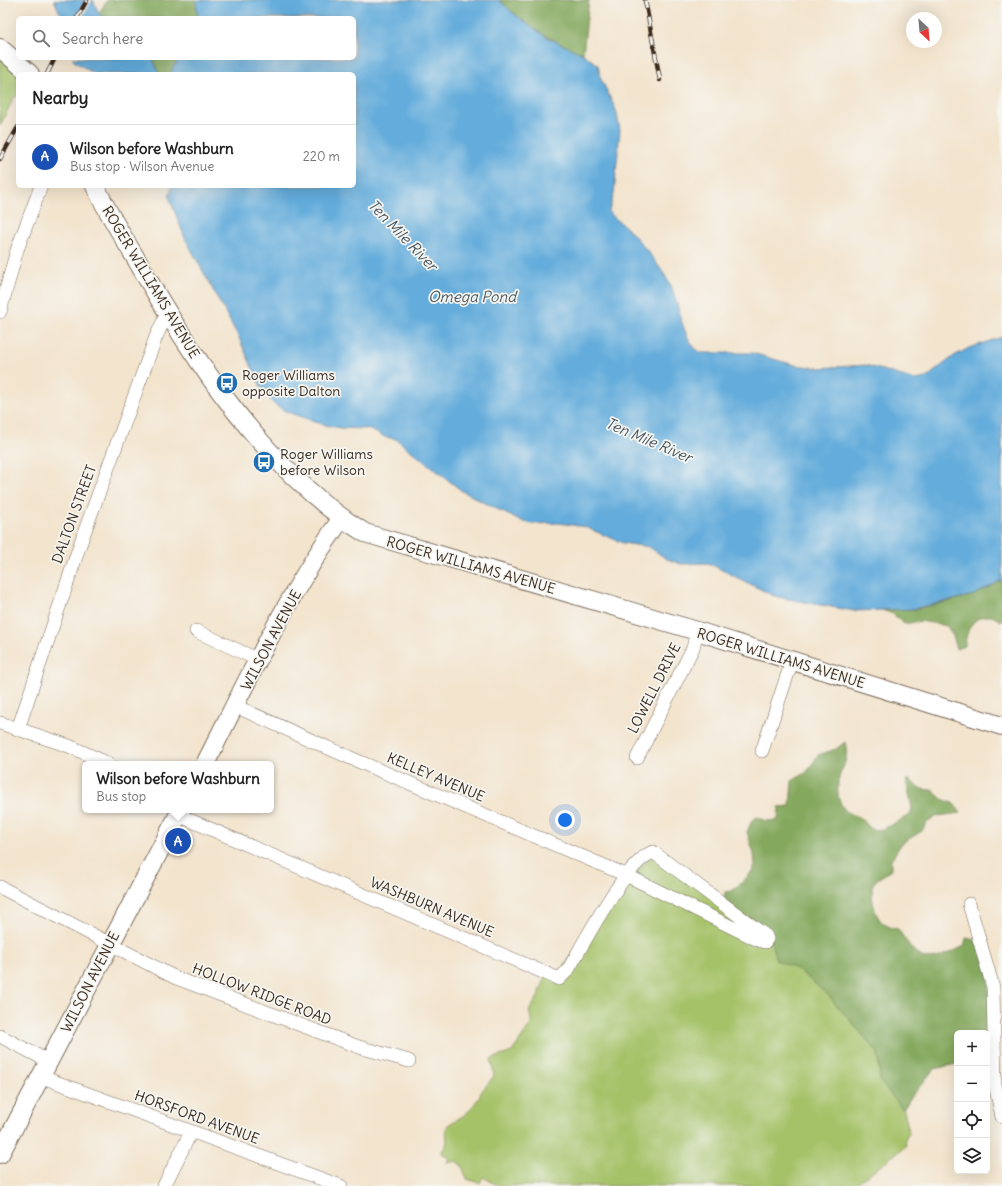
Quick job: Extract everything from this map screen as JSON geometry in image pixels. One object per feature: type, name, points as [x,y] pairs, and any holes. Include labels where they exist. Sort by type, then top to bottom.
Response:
[{"type":"main road","points":[[0,48],[28,72]]},
{"type":"main road","name":"ROGER WILLIAMS AVENUE","points":[[96,188],[167,313],[195,358],[265,446],[310,490],[342,518],[365,532],[387,540],[697,631],[1002,726]]},
{"type":"main road","name":"WILSON AVENUE","points":[[207,761],[287,607],[327,539],[342,518]]},
{"type":"main road","name":"WILSON AVENUE","points":[[0,1154],[46,1070],[109,944],[180,813]]},
{"type":"street","points":[[0,312],[17,250],[40,188]]},
{"type":"street","name":"DALTON STREET","points":[[18,729],[83,536],[156,337],[167,313]]},
{"type":"street","points":[[196,631],[259,660]]},
{"type":"street","name":"LOWELL DRIVE","points":[[637,758],[693,648],[697,631]]},
{"type":"street","points":[[762,751],[792,661]]},
{"type":"street","name":"KELLEY AVENUE","points":[[235,706],[353,760],[626,875],[760,941],[764,942],[767,939],[766,936],[653,852],[648,854],[626,875]]},
{"type":"street","points":[[0,722],[69,746],[102,761]]},
{"type":"street","name":"WASHBURN AVENUE","points":[[180,813],[559,979],[568,970],[626,875]]},
{"type":"street","name":"HOLLOW RIDGE ROAD","points":[[0,887],[183,981],[359,1047],[409,1061]]},
{"type":"street","points":[[969,904],[993,987],[998,1067],[995,1084],[1002,1117]]},
{"type":"street","name":"HORSFORD AVENUE","points":[[0,1036],[46,1070],[191,1132],[316,1182],[341,1186]]},
{"type":"street","points":[[164,1186],[191,1132]]},
{"type":"green space","points":[[107,0],[196,0],[198,16],[102,16],[99,13]]},
{"type":"green space","points":[[499,0],[589,0],[583,54],[538,31],[518,17]]},
{"type":"green space","points":[[0,46],[17,72],[16,97],[13,99],[0,126]]},
{"type":"green space","points":[[154,60],[178,60],[172,72],[158,72]]},
{"type":"green space","points":[[1002,580],[1002,621],[991,616],[979,618],[971,625],[965,646],[956,649],[954,638],[947,626],[921,621],[904,624],[893,614],[882,610],[917,609],[974,595]]},
{"type":"green space","points":[[845,742],[846,758],[838,782],[840,802],[846,811],[862,819],[873,830],[883,829],[910,815],[912,808],[906,780],[910,780],[920,789],[932,790],[942,799],[953,803],[961,813],[938,816],[927,822],[922,831],[902,843],[891,860],[891,870],[876,880],[872,886],[876,914],[884,924],[898,929],[906,941],[919,955],[932,959],[940,957],[964,946],[966,938],[976,940],[989,974],[989,1030],[954,1030],[954,1065],[934,1069],[909,1100],[903,1110],[880,1081],[878,1053],[828,995],[797,969],[776,960],[770,939],[723,903],[725,892],[732,891],[739,885],[752,872],[755,865],[754,854],[747,832],[752,820],[757,817],[767,821],[778,820],[779,807],[790,806],[792,781],[807,772],[818,755],[836,749]]},
{"type":"green space","points":[[653,854],[813,974],[857,1012],[896,1086],[900,1105],[904,1110],[909,1132],[905,1139],[906,1146],[853,1186],[499,1186],[483,1177],[480,1183],[467,1179],[462,1166],[456,1161],[447,1163],[449,1157],[441,1153],[447,1143],[446,1129],[448,1125],[466,1114],[494,1076],[491,1059],[512,1052],[532,1023],[529,1011],[538,997],[548,971],[556,974],[561,971],[614,895]]},
{"type":"water","points":[[54,0],[93,0],[102,16],[61,16]]},
{"type":"water","name":"Omega Pond","points":[[196,0],[499,0],[513,13],[546,37],[583,54],[598,65],[601,79],[616,110],[620,130],[614,194],[609,211],[635,236],[661,270],[670,284],[685,332],[695,348],[702,353],[752,353],[795,365],[819,368],[866,365],[915,380],[926,378],[954,356],[969,348],[1002,337],[1002,580],[974,595],[912,609],[854,611],[774,596],[708,563],[681,564],[667,559],[649,547],[623,543],[585,527],[559,523],[532,524],[518,520],[462,491],[396,439],[385,437],[368,429],[340,428],[325,425],[287,412],[275,405],[264,394],[239,338],[185,238],[169,197],[171,188],[356,188],[356,72],[172,72],[179,60],[356,60],[356,16],[198,16]]},
{"type":"water","points":[[74,60],[154,60],[158,72],[92,72]]},
{"type":"pier","points":[[86,0],[92,0],[83,16],[77,16]]},
{"type":"railway","points":[[78,16],[87,0]]},
{"type":"railway","points":[[645,0],[660,80]]},
{"type":"railway","points":[[48,72],[54,60]]},
{"type":"railway","points":[[0,159],[16,131]]},
{"type":"place","name":"Roger Williams opposite Dalton","points":[[227,383]]},
{"type":"place","name":"Roger Williams before Wilson","points":[[264,462]]},
{"type":"place","name":"Wilson before Washburn","points":[[178,841]]},
{"type":"water label","name":"Ten Mile River","points":[[403,235]]},
{"type":"water label","name":"Ten Mile River","points":[[649,440]]}]
